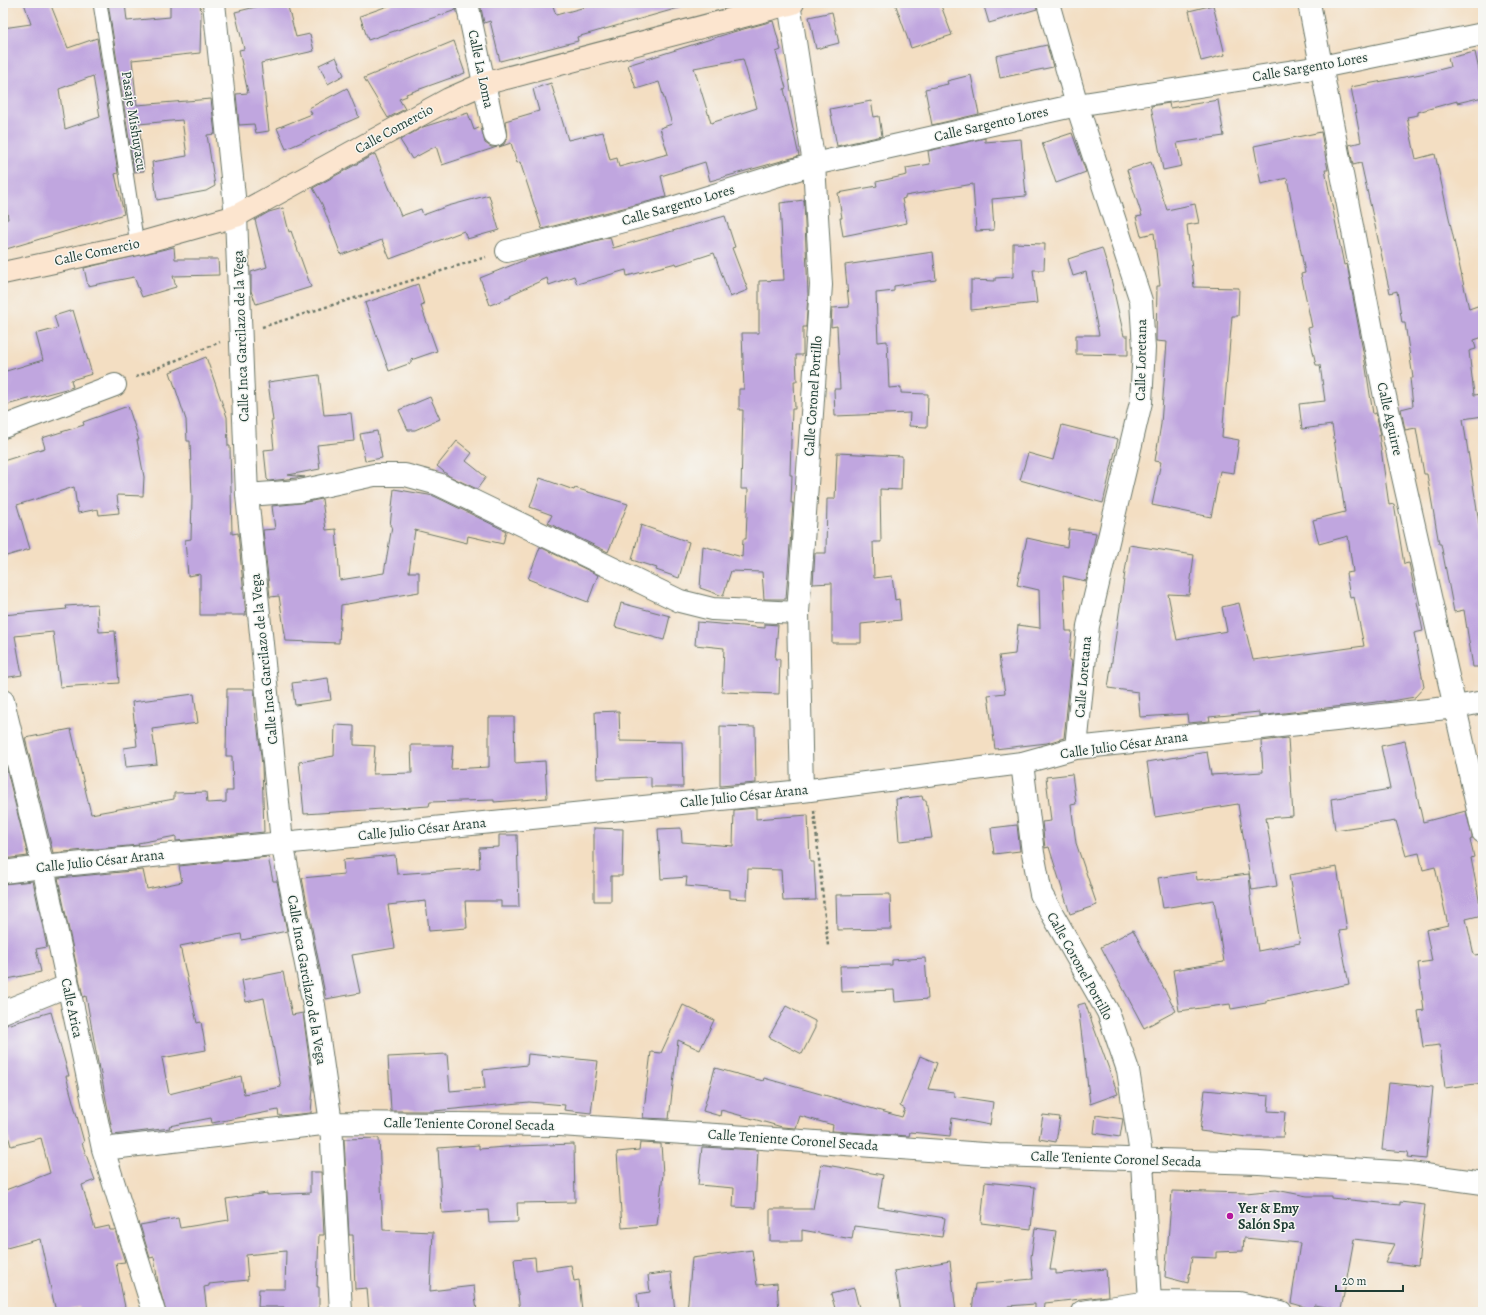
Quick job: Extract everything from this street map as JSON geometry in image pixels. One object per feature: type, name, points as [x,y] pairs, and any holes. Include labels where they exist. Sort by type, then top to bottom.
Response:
[{"type":"street","name":"Calle Inca Garcilazo de la Vega","points":[[214,3],[236,216],[247,495],[282,842],[314,1005],[331,1123],[341,1312]]},
{"type":"street","name":"Calle La Loma","points":[[467,3],[495,135]]},
{"type":"street","name":"Calle Comercio","points":[[3,273],[137,244],[236,216],[449,99],[483,84],[791,3]]},
{"type":"street","name":"Calle Coronel Portillo","points":[[791,3],[814,164],[821,285],[798,613],[807,790]]},
{"type":"street","name":"Calle Loretana","points":[[1048,3],[1077,105],[1141,300],[1144,348],[1141,402],[1088,626],[1076,748]]},
{"type":"street","name":"Calle Aguirre","points":[[1309,3],[1384,392],[1483,832]]},
{"type":"street","name":"Calle Sargento Lores","points":[[508,251],[666,210],[814,164],[1077,105],[1321,67],[1483,34]]},
{"type":"street","points":[[3,427],[115,385]]},
{"type":"street","points":[[247,495],[300,491],[374,475],[405,475],[438,484],[680,601],[712,609],[798,613]]},
{"type":"street","name":"Calle Arica","points":[[3,701],[43,867],[67,986],[103,1149],[154,1312]]},
{"type":"street","name":"Calle Julio César Arana","points":[[3,872],[282,842],[807,790],[1022,763],[1076,748],[1456,707],[1483,702]]},
{"type":"street","name":"Calle Coronel Portillo","points":[[1022,763],[1033,853],[1041,894],[1108,1012],[1128,1070],[1142,1161],[1149,1307]]},
{"type":"street","points":[[3,1012],[67,986]]},
{"type":"street","name":"Calle Teniente Coronel Secada","points":[[103,1149],[331,1123],[560,1125],[747,1136],[998,1156],[1084,1157],[1142,1161],[1275,1164],[1410,1173],[1483,1183]]},
{"type":"street","points":[[1082,1312],[1239,1303],[1281,1312]]},
{"type":"lane","name":"Pasaje Mishuyacu","points":[[100,3],[137,244]]},
{"type":"path","points":[[115,385],[241,334],[508,251]]},
{"type":"path","points":[[807,790],[828,946]]},
{"type":"building","points":[[24,3],[50,3],[68,48],[97,38],[118,173],[115,174],[124,214],[3,250],[3,220],[8,219],[3,187],[3,28],[31,24]],"holes":[[[93,76],[100,117],[65,129],[59,89]]]},
{"type":"building","points":[[108,3],[125,3],[127,21],[170,17],[170,3],[200,3],[200,53],[132,60],[137,105],[211,99],[215,134],[207,135],[215,186],[206,191],[157,200],[152,162],[187,156],[182,120],[139,124],[144,171],[134,172]]},
{"type":"building","points":[[272,3],[287,3],[296,37],[310,34],[314,51],[261,63],[269,131],[256,133],[254,124],[239,125],[236,94],[248,93],[239,50],[244,49],[235,12]]},
{"type":"building","points":[[396,3],[455,3],[456,10],[368,40],[360,16]]},
{"type":"building","points":[[480,3],[552,3],[556,15],[600,3],[682,3],[682,7],[577,37],[578,41],[500,61],[490,21],[484,23]]},
{"type":"building","points":[[895,3],[940,3],[952,35],[911,48]]},
{"type":"building","points":[[983,3],[1036,3],[1037,9],[989,23]]},
{"type":"building","points":[[1213,5],[1225,55],[1201,61],[1189,11]]},
{"type":"building","points":[[832,12],[839,43],[816,49],[809,17]]},
{"type":"building","points":[[773,21],[781,50],[776,52],[786,88],[784,89],[799,156],[710,181],[705,162],[661,176],[666,197],[542,229],[520,162],[517,163],[511,143],[499,147],[504,144],[507,138],[505,121],[539,111],[533,89],[551,83],[568,140],[603,132],[610,160],[617,158],[619,167],[668,154],[660,128],[672,124],[659,82],[636,89],[628,65]],"holes":[[[743,59],[757,108],[711,123],[694,68]]]},
{"type":"building","points":[[454,41],[465,73],[406,94],[407,96],[399,99],[405,109],[388,118],[364,78]]},
{"type":"building","points":[[1047,45],[1053,67],[1000,78],[996,56]]},
{"type":"building","points":[[1475,52],[1483,88],[1483,97],[1457,103],[1457,101],[1418,112],[1418,115],[1407,117],[1416,159],[1435,154],[1469,309],[1483,304],[1483,337],[1474,340],[1476,349],[1469,351],[1474,395],[1483,394],[1483,416],[1463,419],[1483,549],[1483,667],[1473,667],[1464,610],[1454,612],[1441,544],[1439,544],[1427,474],[1424,474],[1416,428],[1405,430],[1401,409],[1413,406],[1410,378],[1413,378],[1405,323],[1402,323],[1397,291],[1390,293],[1361,163],[1353,165],[1349,145],[1361,142],[1351,87],[1450,67],[1448,58]]},
{"type":"building","points":[[336,57],[344,75],[328,84],[319,65]]},
{"type":"building","points":[[971,75],[979,114],[932,125],[925,89],[948,84],[947,81]]},
{"type":"building","points":[[347,88],[359,117],[286,149],[277,128],[312,114],[309,108]]},
{"type":"building","points":[[1218,100],[1224,136],[1177,143],[1182,166],[1163,170],[1151,106],[1169,103],[1170,108]]},
{"type":"building","points":[[871,101],[874,117],[879,116],[882,136],[837,146],[830,109]]},
{"type":"building","points":[[468,113],[474,130],[481,127],[485,143],[491,147],[497,147],[442,165],[436,146],[412,159],[400,140],[423,127]]},
{"type":"building","points":[[1321,132],[1328,170],[1325,170],[1344,265],[1347,264],[1373,414],[1376,413],[1381,435],[1379,435],[1389,505],[1394,504],[1404,564],[1409,563],[1423,631],[1414,633],[1424,687],[1415,697],[1385,702],[1259,716],[1259,712],[1209,717],[1210,721],[1188,723],[1187,714],[1140,717],[1138,692],[1108,688],[1129,545],[1194,555],[1189,595],[1168,594],[1177,640],[1227,631],[1222,607],[1239,603],[1253,660],[1364,646],[1354,597],[1350,598],[1346,573],[1353,572],[1348,536],[1319,544],[1313,520],[1345,512],[1332,425],[1302,429],[1299,404],[1325,401],[1320,365],[1316,365],[1308,328],[1312,327],[1301,274],[1305,273],[1287,178],[1261,184],[1254,146]]},
{"type":"building","points":[[1072,133],[1086,172],[1056,183],[1042,143]]},
{"type":"building","points":[[985,138],[985,142],[1021,139],[1026,196],[992,199],[994,230],[976,231],[973,184],[905,196],[905,198],[902,199],[907,223],[843,236],[838,193],[877,186],[876,182],[907,175],[906,168],[930,164],[928,151]]},
{"type":"building","points":[[375,154],[401,216],[421,209],[423,215],[448,206],[489,195],[499,230],[467,239],[464,231],[390,259],[382,240],[341,255],[322,204],[313,188]]},
{"type":"building","points":[[1151,162],[1167,210],[1195,204],[1199,223],[1187,225],[1194,287],[1239,288],[1238,316],[1232,316],[1222,437],[1239,440],[1234,473],[1220,471],[1211,517],[1152,505],[1161,462],[1155,461],[1161,424],[1167,342],[1156,341],[1157,286],[1160,286],[1154,233],[1141,236],[1136,217],[1142,216],[1127,170]]},
{"type":"building","points":[[804,200],[808,294],[806,327],[803,327],[803,355],[796,355],[797,381],[794,381],[795,409],[792,409],[790,475],[792,475],[791,503],[793,503],[786,599],[764,599],[762,572],[731,571],[723,596],[700,588],[703,546],[742,557],[743,539],[746,539],[748,489],[741,489],[743,410],[739,410],[739,389],[744,389],[742,333],[759,333],[759,281],[784,280],[780,203]]},
{"type":"building","points":[[283,208],[289,232],[291,231],[311,287],[256,304],[251,291],[251,272],[267,267],[255,220],[269,212]]},
{"type":"building","points":[[725,216],[735,247],[732,248],[748,290],[730,297],[714,253],[677,265],[676,263],[627,276],[626,270],[577,284],[574,276],[549,285],[547,278],[510,295],[511,297],[490,305],[480,278],[527,259],[610,237],[613,248]]},
{"type":"building","points":[[1013,243],[1045,244],[1044,270],[1033,270],[1037,303],[971,310],[971,280],[995,281],[995,278],[1013,277]]},
{"type":"building","points":[[174,247],[175,259],[218,259],[219,275],[173,276],[176,287],[142,297],[134,277],[88,286],[84,268]]},
{"type":"building","points":[[1102,248],[1110,274],[1124,336],[1128,336],[1128,355],[1076,354],[1076,335],[1099,335],[1086,272],[1073,276],[1068,259]]},
{"type":"building","points":[[933,252],[936,280],[894,286],[894,291],[876,293],[878,342],[887,341],[889,388],[901,387],[901,393],[928,394],[927,427],[909,426],[910,413],[835,416],[834,389],[840,389],[837,326],[831,327],[832,308],[849,307],[845,265]]},
{"type":"building","points":[[418,284],[424,305],[421,306],[437,351],[411,360],[411,363],[389,371],[365,303]]},
{"type":"building","points":[[73,310],[92,374],[71,380],[73,387],[3,406],[3,372],[43,360],[36,334],[58,328],[54,316]]},
{"type":"building","points":[[206,357],[227,417],[228,446],[230,446],[232,534],[238,533],[246,615],[200,615],[200,574],[188,576],[185,540],[191,539],[192,497],[190,441],[187,441],[186,420],[170,372]]},
{"type":"building","points":[[319,375],[324,415],[351,413],[354,441],[317,445],[320,469],[288,475],[305,477],[269,481],[267,479],[264,450],[274,449],[271,421],[273,421],[268,382]]},
{"type":"building","points":[[430,397],[440,419],[415,430],[408,430],[399,410]]},
{"type":"building","points":[[128,406],[139,440],[137,440],[144,477],[143,496],[117,495],[119,513],[99,515],[98,509],[78,513],[74,487],[17,505],[30,549],[3,557],[3,461],[45,448],[42,438],[84,425],[83,422]]},
{"type":"building","points":[[1062,425],[1118,439],[1103,503],[1020,480],[1028,453],[1053,460]]},
{"type":"building","points":[[377,431],[382,458],[365,461],[360,434]]},
{"type":"building","points":[[457,441],[472,453],[466,461],[486,477],[477,489],[449,476],[437,466]]},
{"type":"building","points":[[837,453],[902,456],[901,490],[880,489],[881,542],[873,542],[874,578],[892,576],[895,600],[899,599],[901,620],[861,624],[861,643],[832,643],[832,583],[813,584],[815,553],[826,553],[827,499],[835,499]]},
{"type":"building","points":[[540,478],[574,490],[575,488],[628,504],[608,552],[548,523],[552,515],[530,507]]},
{"type":"building","points":[[394,489],[434,496],[506,531],[503,544],[468,536],[467,543],[415,530],[409,572],[419,572],[419,592],[341,605],[339,643],[286,641],[279,596],[270,597],[263,530],[275,529],[272,506],[322,499],[326,530],[336,529],[340,580],[384,573],[392,526],[390,526]]},
{"type":"building","points":[[641,525],[689,542],[679,578],[656,570],[657,568],[632,560]]},
{"type":"building","points":[[1069,529],[1096,533],[1086,581],[1063,576],[1066,631],[1072,631],[1069,660],[1072,661],[1064,738],[1047,743],[995,749],[988,695],[1005,693],[999,656],[1015,654],[1018,625],[1040,628],[1039,590],[1017,585],[1027,538],[1067,547]]},
{"type":"building","points":[[540,547],[598,575],[588,602],[528,579]]},
{"type":"building","points":[[621,603],[670,616],[664,640],[615,627]]},
{"type":"building","points":[[97,604],[99,632],[115,631],[119,683],[60,687],[53,632],[15,636],[22,675],[3,678],[3,615],[67,609],[66,606]]},
{"type":"building","points":[[697,622],[765,628],[765,624],[778,625],[775,659],[780,659],[779,694],[722,692],[724,648],[695,645]]},
{"type":"building","points":[[328,678],[331,700],[295,705],[292,683]]},
{"type":"building","points":[[227,689],[254,689],[256,721],[262,765],[264,832],[176,841],[176,836],[138,843],[139,845],[53,853],[25,738],[71,729],[91,814],[174,799],[174,793],[206,792],[207,803],[226,802],[226,791],[233,791],[232,756],[226,756]]},
{"type":"building","points":[[194,694],[198,723],[152,729],[157,764],[126,767],[124,748],[137,746],[132,702]]},
{"type":"building","points":[[619,711],[620,741],[682,742],[683,787],[651,787],[651,777],[597,779],[595,712]]},
{"type":"building","points":[[489,717],[514,717],[515,763],[545,761],[547,798],[494,802],[494,800],[430,802],[429,806],[304,814],[299,762],[334,756],[335,725],[354,726],[354,745],[375,746],[373,774],[412,773],[411,745],[453,745],[451,769],[489,767]]},
{"type":"building","points":[[720,726],[755,727],[756,783],[720,786]]},
{"type":"building","points":[[1288,738],[1293,816],[1266,818],[1277,886],[1252,890],[1238,804],[1155,817],[1147,762],[1207,752],[1211,775],[1263,772],[1261,741]]},
{"type":"building","points":[[1405,741],[1423,822],[1466,811],[1472,836],[1472,839],[1470,840],[1474,857],[1471,858],[1482,915],[1466,919],[1474,955],[1483,954],[1483,1083],[1445,1088],[1440,1045],[1423,1047],[1418,1011],[1424,1010],[1418,963],[1432,961],[1426,930],[1448,925],[1435,867],[1423,870],[1419,853],[1406,856],[1396,821],[1335,830],[1331,799],[1390,789],[1381,746]]},
{"type":"building","points":[[3,754],[28,856],[3,859]]},
{"type":"building","points":[[1072,774],[1076,804],[1071,805],[1076,843],[1097,905],[1070,914],[1049,847],[1045,848],[1042,822],[1051,821],[1046,777]]},
{"type":"building","points":[[922,796],[923,800],[926,800],[932,838],[899,841],[896,799]]},
{"type":"building","points":[[756,808],[756,819],[808,815],[810,862],[814,862],[816,900],[783,901],[781,870],[748,869],[747,899],[730,898],[730,890],[686,886],[687,877],[661,879],[658,829],[681,828],[682,842],[733,846],[734,810]]},
{"type":"building","points":[[1017,825],[1020,851],[994,854],[991,828]]},
{"type":"building","points":[[594,828],[623,829],[622,876],[611,876],[611,901],[594,901]]},
{"type":"building","points":[[499,835],[517,835],[519,907],[501,907],[501,901],[465,901],[467,928],[429,931],[426,901],[388,905],[395,948],[352,955],[360,993],[326,999],[302,878],[344,874],[343,860],[395,855],[397,874],[480,868],[479,848],[499,847]]},
{"type":"building","points":[[268,857],[273,881],[277,881],[287,931],[242,940],[241,934],[180,946],[197,1023],[201,1022],[206,1050],[162,1058],[169,1094],[241,1076],[244,1094],[281,1087],[264,998],[246,1002],[242,980],[283,972],[292,1015],[303,1013],[313,1088],[311,1113],[279,1116],[278,1110],[212,1123],[211,1118],[169,1126],[170,1128],[113,1135],[100,1069],[99,1070],[86,996],[83,997],[58,878],[143,870],[147,889],[182,882],[179,866]]},
{"type":"building","points":[[1337,867],[1347,930],[1339,931],[1349,984],[1266,1001],[1266,1003],[1231,1009],[1230,1004],[1179,1011],[1173,970],[1224,962],[1214,900],[1163,908],[1158,878],[1196,872],[1197,880],[1249,874],[1250,896],[1258,951],[1300,943],[1289,875]]},
{"type":"building","points":[[33,881],[47,947],[36,949],[41,972],[3,980],[3,884]]},
{"type":"building","points":[[890,894],[891,929],[837,930],[836,895]]},
{"type":"building","points":[[1133,930],[1176,1011],[1144,1028],[1101,947]]},
{"type":"building","points":[[925,958],[928,999],[895,1002],[894,990],[841,992],[840,966],[892,965],[892,960]]},
{"type":"building","points":[[1085,1003],[1118,1094],[1090,1104],[1078,1005]]},
{"type":"building","points":[[683,1005],[714,1020],[700,1050],[678,1040],[669,1119],[643,1118],[651,1052],[661,1053]]},
{"type":"building","points":[[786,1006],[815,1021],[815,1028],[802,1054],[769,1037]]},
{"type":"building","points":[[51,1012],[69,1076],[66,1076],[84,1142],[82,1143],[95,1180],[82,1185],[95,1229],[109,1226],[110,1230],[115,1230],[125,1262],[116,1263],[126,1312],[80,1312],[79,1307],[56,1312],[40,1239],[3,1249],[3,1191],[50,1173],[41,1138],[11,1146],[3,1118],[3,1026]]},
{"type":"building","points":[[447,1054],[450,1091],[485,1088],[483,1070],[527,1065],[528,1054],[598,1061],[591,1113],[564,1110],[565,1105],[529,1102],[434,1111],[391,1111],[388,1057]]},
{"type":"building","points":[[920,1056],[937,1063],[928,1089],[954,1092],[954,1096],[993,1102],[990,1125],[952,1118],[950,1136],[910,1132],[909,1136],[832,1131],[833,1125],[800,1116],[796,1128],[782,1127],[721,1110],[720,1116],[703,1111],[715,1068],[763,1081],[764,1078],[902,1117],[905,1109],[900,1106]]},
{"type":"building","points":[[1389,1083],[1433,1087],[1426,1159],[1407,1157],[1408,1152],[1382,1150]]},
{"type":"building","points":[[1205,1090],[1269,1096],[1268,1111],[1285,1112],[1283,1137],[1247,1137],[1200,1131]]},
{"type":"building","points":[[1043,1115],[1060,1117],[1056,1142],[1039,1139]]},
{"type":"building","points":[[1096,1115],[1123,1119],[1120,1137],[1094,1133]]},
{"type":"building","points":[[379,1138],[383,1230],[433,1232],[430,1291],[474,1286],[477,1312],[369,1312],[367,1288],[355,1289],[353,1235],[349,1235],[344,1139]]},
{"type":"building","points":[[640,1143],[661,1144],[663,1174],[657,1225],[622,1228],[617,1152],[639,1150]]},
{"type":"building","points":[[574,1144],[575,1202],[517,1203],[518,1222],[489,1223],[488,1210],[442,1213],[438,1148],[479,1145],[479,1149]]},
{"type":"building","points":[[702,1147],[758,1150],[755,1208],[733,1207],[734,1188],[698,1185]]},
{"type":"building","points":[[821,1164],[883,1175],[878,1207],[945,1218],[942,1237],[854,1226],[852,1239],[802,1230],[802,1241],[770,1241],[770,1209],[813,1209]]},
{"type":"building","points":[[310,1172],[321,1172],[324,1235],[319,1235],[317,1287],[319,1287],[319,1312],[284,1312],[284,1307],[258,1307],[259,1289],[285,1289],[286,1251],[246,1255],[248,1280],[209,1284],[209,1286],[204,1287],[207,1312],[166,1312],[158,1283],[154,1257],[150,1258],[140,1225],[178,1218],[180,1228],[229,1220],[226,1199],[267,1193],[267,1195],[310,1193]]},
{"type":"building","points":[[985,1182],[1035,1187],[1031,1229],[981,1223]]},
{"type":"building","points":[[1276,1190],[1307,1196],[1331,1196],[1331,1198],[1400,1205],[1400,1202],[1425,1205],[1418,1266],[1385,1262],[1394,1244],[1354,1239],[1341,1310],[1314,1305],[1312,1309],[1291,1303],[1300,1243],[1244,1238],[1243,1251],[1216,1252],[1216,1258],[1192,1257],[1188,1283],[1165,1277],[1172,1191],[1246,1193]]},
{"type":"building","points":[[1035,1228],[1056,1231],[1050,1270],[1056,1270],[1056,1274],[1106,1269],[1108,1296],[1045,1303],[1044,1312],[1035,1312],[1035,1304],[1008,1306],[1008,1309],[972,1312],[975,1284],[1033,1279],[1031,1257]]},
{"type":"building","points":[[752,1250],[757,1285],[777,1283],[779,1312],[687,1312],[692,1258]]},
{"type":"building","points":[[535,1257],[536,1270],[571,1265],[574,1281],[579,1280],[582,1312],[520,1312],[514,1259]]},
{"type":"building","points":[[950,1261],[956,1312],[901,1312],[894,1271]]},
{"type":"building","points":[[671,1272],[675,1312],[639,1312],[637,1294],[650,1292],[648,1275]]},
{"type":"building","points":[[854,1288],[860,1312],[836,1312],[831,1294]]},
{"type":"place","name":"Yer & Emy Salón Spa","points":[[1230,1216]]}]
